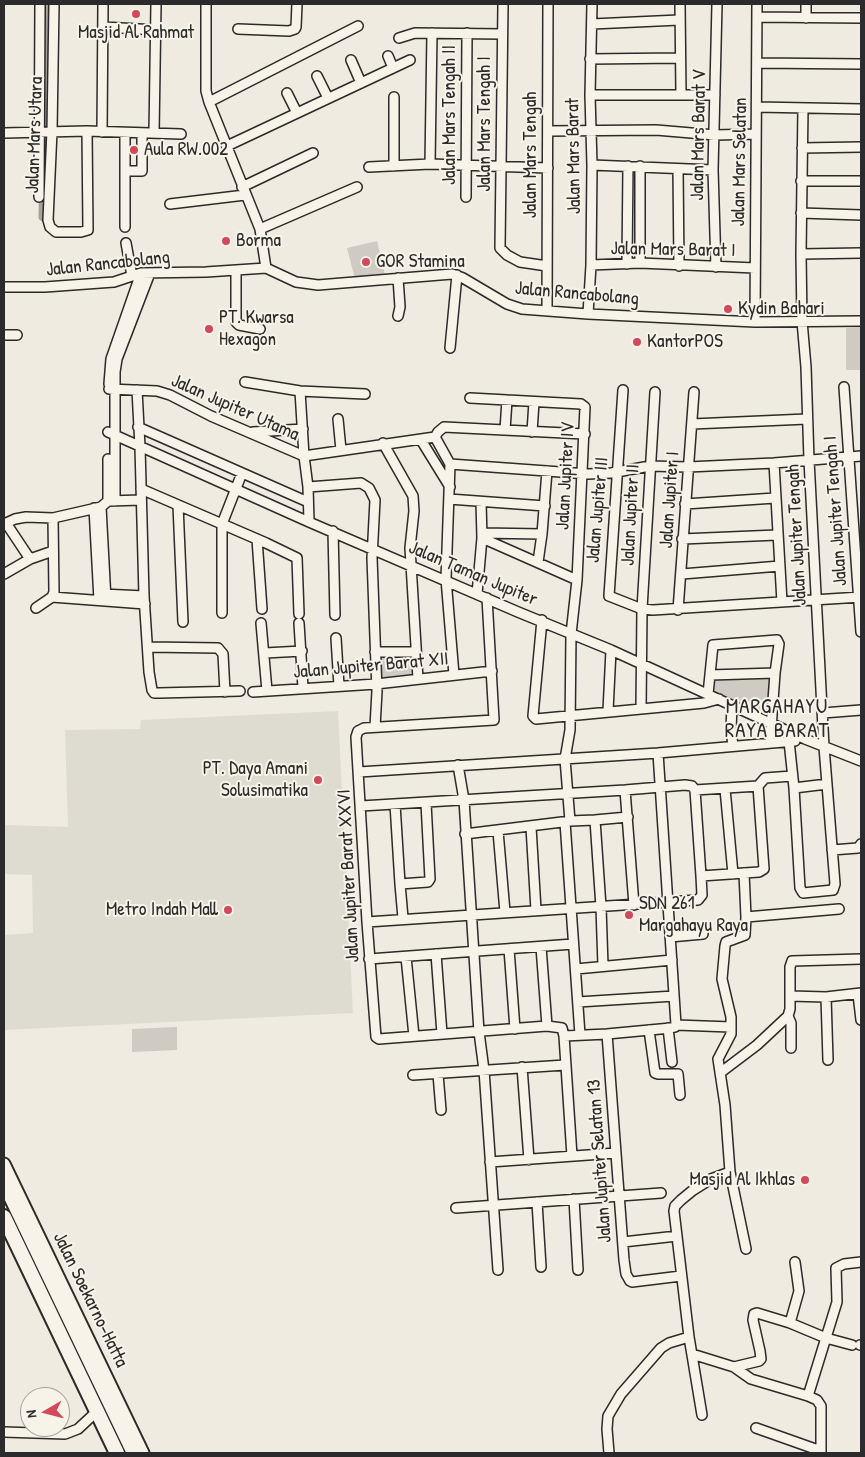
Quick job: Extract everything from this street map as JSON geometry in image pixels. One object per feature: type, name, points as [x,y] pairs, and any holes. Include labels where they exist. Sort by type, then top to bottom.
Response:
[{"type":"highway","name":"Jalan Soekarno-Hatta","points":[[6,1174],[13,1202],[134,1453]]},
{"type":"highway","points":[[4,1217],[31,1280],[117,1453]]},
{"type":"highway","points":[[110,1403],[126,1418]]},
{"type":"main road","name":"Jalan Soekarno-Hatta","points":[[6,1174],[143,1453]]},
{"type":"main road","points":[[4,1229],[31,1280],[111,1453]]},
{"type":"street","name":"Jalan Mars Utara","points":[[40,4],[48,225],[56,232],[87,231],[87,131]]},
{"type":"street","name":"Jalan Mars Utara","points":[[39,197],[46,131],[54,4]]},
{"type":"street","points":[[102,132],[103,4]]},
{"type":"street","points":[[154,133],[156,4]]},
{"type":"street","points":[[206,4],[206,91],[260,229],[266,268]]},
{"type":"street","points":[[238,29],[289,31],[295,29],[298,4]]},
{"type":"street","name":"Jalan Mars Tengah I","points":[[503,4],[500,245],[502,251],[520,262],[547,266]]},
{"type":"street","name":"Jalan Mars Tengah","points":[[547,309],[548,4]]},
{"type":"street","name":"Jalan Mars Barat","points":[[588,311],[591,266],[590,60],[592,4]]},
{"type":"street","points":[[680,4],[681,95]]},
{"type":"street","name":"Jalan Mars Barat V","points":[[716,267],[713,170],[717,4]]},
{"type":"street","name":"Jalan Mars Selatan","points":[[755,322],[757,4]]},
{"type":"street","points":[[806,4],[806,18]]},
{"type":"street","points":[[757,17],[861,18]]},
{"type":"street","points":[[592,24],[679,20]]},
{"type":"street","points":[[104,26],[156,30]]},
{"type":"street","points":[[209,102],[358,26]]},
{"type":"street","points":[[400,38],[415,33],[502,34]]},
{"type":"street","points":[[430,164],[432,33]]},
{"type":"street","name":"Jalan Mars Tengah II","points":[[466,197],[467,34]]},
{"type":"street","points":[[388,56],[393,68]]},
{"type":"street","points":[[590,60],[680,58]]},
{"type":"street","points":[[351,60],[362,83]]},
{"type":"street","points":[[227,146],[410,60]]},
{"type":"street","points":[[758,63],[861,64]]},
{"type":"street","points":[[317,76],[328,98]]},
{"type":"street","points":[[287,93],[297,113]]},
{"type":"street","points":[[590,95],[716,95]]},
{"type":"street","points":[[394,97],[394,166]]},
{"type":"street","points":[[757,107],[861,108]]},
{"type":"street","name":"Jalan Jupiter Tengah","points":[[794,788],[800,888],[803,893],[830,890],[834,888],[823,731],[806,367],[802,321],[801,181],[803,108]]},
{"type":"street","points":[[548,131],[656,130],[715,134],[756,134]]},
{"type":"street","points":[[4,133],[87,131],[181,134]]},
{"type":"street","points":[[125,133],[125,227]]},
{"type":"street","points":[[125,171],[142,171],[142,133]]},
{"type":"street","points":[[802,148],[861,147]]},
{"type":"street","points":[[170,204],[244,191],[314,153]]},
{"type":"street","points":[[369,167],[430,164],[548,168]]},
{"type":"street","points":[[592,165],[713,170]]},
{"type":"street","points":[[627,264],[628,166]]},
{"type":"street","points":[[640,166],[640,263]]},
{"type":"street","points":[[678,169],[679,266]]},
{"type":"street","points":[[801,181],[861,181]]},
{"type":"street","points":[[260,229],[357,187]]},
{"type":"street","points":[[801,213],[861,214]]},
{"type":"street","points":[[103,597],[105,504],[111,434],[112,371],[114,359],[127,324],[141,274],[126,242]]},
{"type":"street","points":[[801,254],[861,253]]},
{"type":"street","name":"Jalan Mars Barat I","points":[[591,266],[640,263],[755,268]]},
{"type":"street","name":"Jalan Rancabolang","points":[[4,288],[114,282],[141,274],[266,268],[296,282],[313,285],[446,274],[457,275],[515,308],[755,322],[861,321]]},
{"type":"street","points":[[236,270],[236,322],[239,325],[260,329]]},
{"type":"street","points":[[450,348],[457,275]]},
{"type":"street","points":[[398,278],[400,307],[398,316]]},
{"type":"street","points":[[4,335],[17,335]]},
{"type":"street","points":[[245,382],[300,391],[365,394]]},
{"type":"street","name":"Jalan Jupiter Tengah I","points":[[844,387],[861,632]]},
{"type":"street","name":"Jalan Jupiter Utama","points":[[112,390],[157,391],[304,456],[383,443],[421,440],[435,437],[444,427],[505,430]]},
{"type":"street","points":[[137,390],[149,672],[154,693],[240,691]]},
{"type":"street","name":"Jalan Jupiter III","points":[[623,390],[608,594],[642,609]]},
{"type":"street","points":[[300,391],[309,522]]},
{"type":"street","name":"Jalan Jupiter II","points":[[641,709],[642,609],[655,392]]},
{"type":"street","name":"Jalan Jupiter I","points":[[678,610],[694,392]]},
{"type":"street","name":"Jalan Jupiter IV","points":[[470,398],[585,407],[577,580],[571,634],[570,730],[567,759],[571,909],[580,1035]]},
{"type":"street","points":[[506,400],[505,430],[585,434]]},
{"type":"street","points":[[532,432],[534,402]]},
{"type":"street","points":[[692,424],[808,419]]},
{"type":"street","points":[[338,420],[341,450]]},
{"type":"street","points":[[138,427],[308,502]]},
{"type":"street","points":[[251,432],[302,429]]},
{"type":"street","name":"Jalan Taman Jupiter","points":[[111,434],[309,522],[611,650],[805,739],[861,761]]},
{"type":"street","points":[[435,437],[450,464],[446,580],[454,675]]},
{"type":"street","points":[[421,440],[450,487]]},
{"type":"street","points":[[383,443],[413,496],[414,511],[410,564],[418,679]]},
{"type":"street","points":[[450,464],[582,473],[611,469],[618,471],[650,466],[688,467],[774,463],[861,456]]},
{"type":"street","points":[[774,463],[782,602]]},
{"type":"street","points":[[538,562],[547,471]]},
{"type":"street","points":[[222,613],[222,524],[242,473]]},
{"type":"street","points":[[308,486],[361,483],[366,485],[375,500],[372,558],[376,684],[375,727],[494,720],[487,598]]},
{"type":"street","points":[[141,489],[296,557],[298,560],[299,619],[304,688]]},
{"type":"street","points":[[685,504],[775,498]]},
{"type":"street","points":[[449,499],[545,506]]},
{"type":"street","points":[[30,559],[5,523],[26,517],[53,518],[105,504],[141,500]]},
{"type":"street","points":[[477,594],[482,536],[481,502]]},
{"type":"street","points":[[178,505],[183,622]]},
{"type":"street","points":[[53,518],[53,595]]},
{"type":"street","points":[[333,531],[335,615]]},
{"type":"street","points":[[482,536],[542,534]]},
{"type":"street","points":[[682,539],[778,535]]},
{"type":"street","points":[[482,536],[577,580]]},
{"type":"street","points":[[257,539],[262,610]]},
{"type":"street","points":[[4,574],[30,559],[53,552]]},
{"type":"street","points":[[682,574],[780,566]]},
{"type":"street","points":[[36,608],[53,595],[145,600]]},
{"type":"street","points":[[642,609],[678,610],[860,597]]},
{"type":"street","points":[[542,620],[533,716],[536,719],[704,703],[719,699]]},
{"type":"street","points":[[261,624],[267,691]]},
{"type":"street","points":[[336,638],[339,686]]},
{"type":"street","points":[[708,694],[713,645],[777,640],[779,644],[768,721],[770,743]]},
{"type":"street","points":[[148,647],[218,648],[223,654],[225,692]]},
{"type":"street","points":[[608,711],[611,650]]},
{"type":"street","points":[[265,653],[302,651]]},
{"type":"street","points":[[375,652],[416,652]]},
{"type":"street","name":"Jalan Jupiter Barat XII","points":[[253,692],[376,684],[492,671]]},
{"type":"street","points":[[710,675],[775,673]]},
{"type":"street","points":[[732,705],[731,727],[733,746]]},
{"type":"street","points":[[823,716],[861,710]]},
{"type":"street","name":"Jalan Jupiter Barat XXVI","points":[[375,727],[364,728],[358,731],[356,737],[376,1037],[379,1039],[414,1036]]},
{"type":"street","points":[[359,772],[658,753],[805,739]]},
{"type":"street","points":[[789,742],[794,788],[827,784]]},
{"type":"street","points":[[658,753],[674,996],[672,1062]]},
{"type":"street","points":[[458,765],[464,800],[479,1032],[484,1070],[498,1270]]},
{"type":"street","points":[[695,790],[758,786],[765,778],[792,776]]},
{"type":"street","points":[[361,806],[690,785],[695,790],[701,876],[701,898],[698,900],[403,918],[367,922]]},
{"type":"street","points":[[701,876],[759,872],[764,869],[758,786]]},
{"type":"street","points":[[725,789],[733,874]]},
{"type":"street","points":[[626,790],[634,905]]},
{"type":"street","points":[[400,884],[428,882],[430,880],[426,802]]},
{"type":"street","points":[[395,804],[403,918]]},
{"type":"street","points":[[465,834],[628,817]]},
{"type":"street","points":[[595,820],[602,907],[603,966]]},
{"type":"street","points":[[530,827],[536,910]]},
{"type":"street","points":[[498,831],[504,912]]},
{"type":"street","points":[[832,850],[858,848],[861,844]]},
{"type":"street","points":[[744,873],[745,935],[726,942],[724,946],[722,979],[730,1017],[731,1034],[718,1059],[730,1172],[746,1249]]},
{"type":"street","points":[[746,917],[838,909]]},
{"type":"street","points":[[670,937],[703,934]]},
{"type":"street","points":[[370,959],[573,944]]},
{"type":"street","points":[[541,946],[547,1026]]},
{"type":"street","points":[[509,949],[515,1029]]},
{"type":"street","points":[[436,954],[442,1034]]},
{"type":"street","points":[[406,957],[414,1036],[547,1026],[562,1028],[572,1156]]},
{"type":"street","points":[[720,1073],[732,1066],[788,1016],[790,1010],[790,967],[792,961],[861,958]]},
{"type":"street","points":[[576,969],[672,960]]},
{"type":"street","points":[[790,996],[826,997],[860,994],[861,1020]]},
{"type":"street","points":[[578,1002],[674,996]]},
{"type":"street","points":[[826,997],[828,1060]]},
{"type":"street","points":[[788,1016],[791,1023],[791,1048]]},
{"type":"street","points":[[564,1036],[607,1034],[672,1027],[731,1027]]},
{"type":"street","points":[[649,1030],[655,1073],[678,1074],[680,1095]]},
{"type":"street","name":"Jalan Jupiter Selatan 13","points":[[607,1034],[626,1274],[632,1282],[681,1276]]},
{"type":"street","points":[[413,1076],[565,1065]]},
{"type":"street","points":[[522,1067],[529,1160]]},
{"type":"street","points":[[438,1074],[441,1110]]},
{"type":"street","points":[[490,1162],[616,1153]]},
{"type":"street","points":[[702,1415],[689,1337],[674,1211],[675,1206],[681,1200],[711,1179],[730,1172]]},
{"type":"street","points":[[456,1208],[661,1194]]},
{"type":"street","points":[[574,1199],[578,1270]]},
{"type":"street","points":[[536,1202],[541,1266]]},
{"type":"street","points":[[623,1242],[677,1236]]},
{"type":"street","points":[[790,1323],[799,1291],[795,1262]]},
{"type":"street","points":[[808,1396],[811,1381],[837,1302],[836,1268],[844,1264],[861,1262]]},
{"type":"street","points":[[734,1367],[761,1359],[754,1328],[754,1314],[762,1314],[790,1323],[826,1338],[858,1345]]},
{"type":"street","points":[[608,1453],[608,1416],[621,1394],[661,1348],[669,1343],[689,1337]]},
{"type":"street","points":[[692,1354],[734,1367],[751,1379],[808,1396],[820,1403],[821,1452],[756,1428]]},
{"type":"street","points":[[4,1432],[65,1434],[78,1429],[93,1415]]},
{"type":"shaded area","name":"GOR Stamina","points":[[377,241],[385,275],[355,279],[347,248]]},
{"type":"shaded area","points":[[861,327],[861,370],[846,370],[846,328]]},
{"type":"shaded area","points":[[414,654],[416,677],[380,681],[379,656]]},
{"type":"shaded area","points":[[769,677],[768,707],[757,713],[712,693],[713,679]]},
{"type":"shaded area","points":[[338,711],[353,1013],[4,1030],[4,935],[33,933],[32,875],[4,874],[4,825],[68,827],[65,730],[140,729],[141,720]]},
{"type":"shaded area","points":[[177,1027],[177,1050],[132,1052],[132,1029]]},
{"type":"waterway","points":[[43,217],[47,4]]},
{"type":"place","name":"Masjid Al Rahmat","points":[[136,14]]},
{"type":"place","name":"Aula RW.002","points":[[134,150]]},
{"type":"place","name":"Borma","points":[[226,241]]},
{"type":"place","name":"GOR Stamina","points":[[366,262]]},
{"type":"place","name":"Kydin Bahari","points":[[728,309]]},
{"type":"place","name":"PT. Kwarsa Hexagon","points":[[209,329]]},
{"type":"place","name":"KantorPOS","points":[[637,342]]},
{"type":"place","name":"PT. Daya Amani Solusimatika","points":[[318,780]]},
{"type":"place","name":"Metro Indah Mall","points":[[228,910]]},
{"type":"place","name":"SDN 261 Margahayu Raya","points":[[629,915]]},
{"type":"place","name":"Masjid Al Ikhlas","points":[[805,1180]]},
{"type":"district","name":"MARGAHAYU RAYA BARAT","points":[[777,719]]}]
